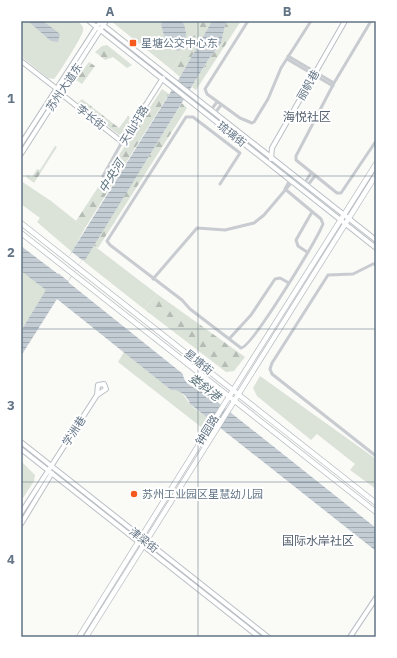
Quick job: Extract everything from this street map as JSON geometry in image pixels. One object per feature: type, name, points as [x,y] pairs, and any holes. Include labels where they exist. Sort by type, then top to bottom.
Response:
[{"type":"main road","name":"琉璃街","points":[[89,21],[376,248]]},
{"type":"main road","name":"苏州大道东","points":[[21,154],[60,93],[98,28],[100,22],[106,21]]},
{"type":"main road","name":"丽帆巷","points":[[268,163],[271,158],[272,148],[345,21]]},
{"type":"main road","name":"琉璃街","points":[[100,22],[376,240]]},
{"type":"main road","name":"苏州大道东","points":[[21,144],[98,28]]},
{"type":"main road","points":[[21,61],[56,90]]},
{"type":"main road","points":[[21,64],[56,90]]},
{"type":"main road","name":"天仙圩路","points":[[122,142],[166,74]]},
{"type":"main road","name":"李长街","points":[[60,93],[122,142]]},
{"type":"main road","name":"丽帆巷","points":[[261,157],[272,148]]},
{"type":"main road","name":"钟园路","points":[[79,637],[139,539],[376,164]]},
{"type":"main road","name":"钟园路","points":[[86,637],[376,174]]},
{"type":"main road","name":"星塘街","points":[[21,223],[376,502]]},
{"type":"main road","name":"星塘街","points":[[21,232],[376,512]]},
{"type":"main road","name":"学洲巷","points":[[21,513],[97,396]]},
{"type":"main road","name":"津梁街","points":[[21,442],[259,637]]},
{"type":"main road","name":"津梁街","points":[[21,449],[139,539]]},
{"type":"main road","points":[[21,524],[52,474],[52,466]]},
{"type":"main road","points":[[371,508],[376,502]]},
{"type":"main road","name":"津梁街","points":[[144,543],[268,637]]},
{"type":"main road","points":[[350,637],[376,598]]},
{"type":"street","points":[[248,21],[206,86],[205,92],[245,121],[253,123],[268,99],[288,58],[312,21]]},
{"type":"street","points":[[372,21],[334,85],[296,156],[297,162],[337,193],[341,193],[376,141]]},
{"type":"street","points":[[288,58],[334,85]]},
{"type":"street","points":[[213,112],[217,102]]},
{"type":"street","points":[[213,112],[221,105]]},
{"type":"street","points":[[220,184],[240,154],[193,116],[186,117],[107,241],[153,279],[182,300],[190,309],[240,347],[246,346],[308,252],[323,224],[322,220],[285,189]]},
{"type":"street","name":"天仙圩路","points":[[103,176],[122,142]]},
{"type":"street","points":[[305,185],[311,173]]},
{"type":"street","points":[[305,185],[315,176]]},
{"type":"street","points":[[153,279],[197,228],[225,230],[254,223],[269,209],[291,181]]},
{"type":"street","points":[[308,252],[298,246],[296,240],[312,212]]},
{"type":"street","points":[[376,264],[353,274],[328,275],[294,326],[270,369],[272,374],[376,456]]},
{"type":"street","points":[[229,339],[251,315],[275,279],[280,278],[288,283]]},
{"type":"green space","points":[[21,21],[77,21],[83,26],[83,31],[79,40],[54,79],[48,78],[23,58],[21,53]]},
{"type":"green space","points":[[111,21],[203,21],[172,70]]},
{"type":"green space","points":[[203,21],[212,21],[180,77],[172,70]]},
{"type":"green space","points":[[226,21],[241,21],[196,90],[192,87],[210,57],[221,45]]},
{"type":"green space","points":[[107,45],[132,65],[127,68],[113,57],[105,60],[95,52],[102,46]]},
{"type":"green space","points":[[89,62],[95,66],[82,84],[76,80]]},
{"type":"green space","points":[[162,89],[169,94],[85,228],[76,221]]},
{"type":"green space","points":[[82,99],[119,128],[128,116],[132,120],[123,133],[119,135],[78,103]]},
{"type":"green space","points":[[182,103],[187,108],[98,248],[93,245]]},
{"type":"green space","points":[[55,146],[57,147],[34,183],[26,177],[28,175],[32,177],[37,169],[40,170]]},
{"type":"green space","points":[[21,181],[51,201],[85,228],[72,252],[37,222],[40,218],[21,204]]},
{"type":"green space","points":[[93,245],[157,294],[144,309],[82,260],[85,259]]},
{"type":"green space","points":[[21,271],[47,290],[21,331]]},
{"type":"green space","points":[[157,294],[245,357],[234,371],[226,372],[144,309]]},
{"type":"green space","points":[[124,352],[171,390],[181,393],[193,407],[207,417],[201,427],[118,362]]},
{"type":"green space","points":[[260,376],[376,459],[376,489],[350,470],[355,464],[317,434],[311,440],[257,396],[253,388]]},
{"type":"green space","points":[[21,461],[35,475],[34,481],[21,501]]},
{"type":"shaded area","points":[[43,21],[60,34],[58,42],[51,41],[29,22]]},
{"type":"shaded area","points":[[164,21],[180,21],[184,24],[186,33],[185,45],[178,51],[174,49],[166,40],[161,24]]},
{"type":"shaded area","points":[[212,21],[226,21],[221,44],[210,57],[85,260],[82,260],[68,282],[183,374],[183,377],[189,384],[195,388],[201,389],[376,528],[376,551],[190,404],[183,394],[171,390],[57,299],[21,356],[21,331],[46,290],[21,271],[21,246],[58,274],[180,77]]},
{"type":"pier","points":[[72,252],[82,260],[68,281],[58,273]]},
{"type":"place","name":"星塘公交中心东","points":[[133,43]]},
{"type":"place","name":"苏州工业园区星慧幼儿园","points":[[134,494]]},
{"type":"district","name":"海悦社区","points":[[307,116]]},
{"type":"district","name":"国际水岸社区","points":[[318,540]]},
{"type":"water label","name":"中央河","points":[[111,176]]},
{"type":"water label","name":"娄斜港","points":[[205,387]]}]
